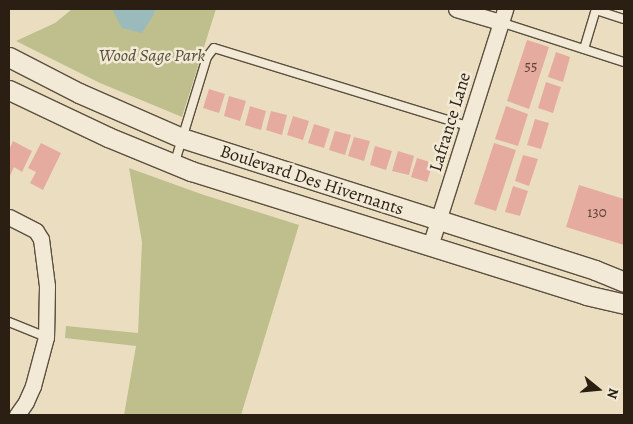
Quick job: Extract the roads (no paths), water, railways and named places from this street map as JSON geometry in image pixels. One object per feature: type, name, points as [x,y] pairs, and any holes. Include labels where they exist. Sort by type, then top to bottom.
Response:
[{"type":"street","points":[[456,9],[502,15]]},
{"type":"street","name":"Lafrance Lane","points":[[430,246],[502,15]]},
{"type":"street","name":"Boulevard Des Hivernants","points":[[9,57],[79,93],[182,138],[595,270],[624,282]]},
{"type":"street","name":"Boulevard Des Hivernants","points":[[9,90],[108,137],[174,165],[430,246],[624,304]]},
{"type":"street","points":[[9,217],[36,231],[41,239],[47,286],[46,337],[26,402],[16,415]]},
{"type":"lane","points":[[584,49],[596,9],[624,19]]},
{"type":"lane","points":[[502,15],[584,49],[624,62]]},
{"type":"lane","points":[[174,165],[207,58],[214,48],[468,126]]},
{"type":"lane","points":[[9,322],[46,337]]},
{"type":"water","points":[[112,9],[155,9],[154,14],[142,33],[122,28]]},
{"type":"park label","name":"Wood Sage Park","points":[[152,55]]}]
